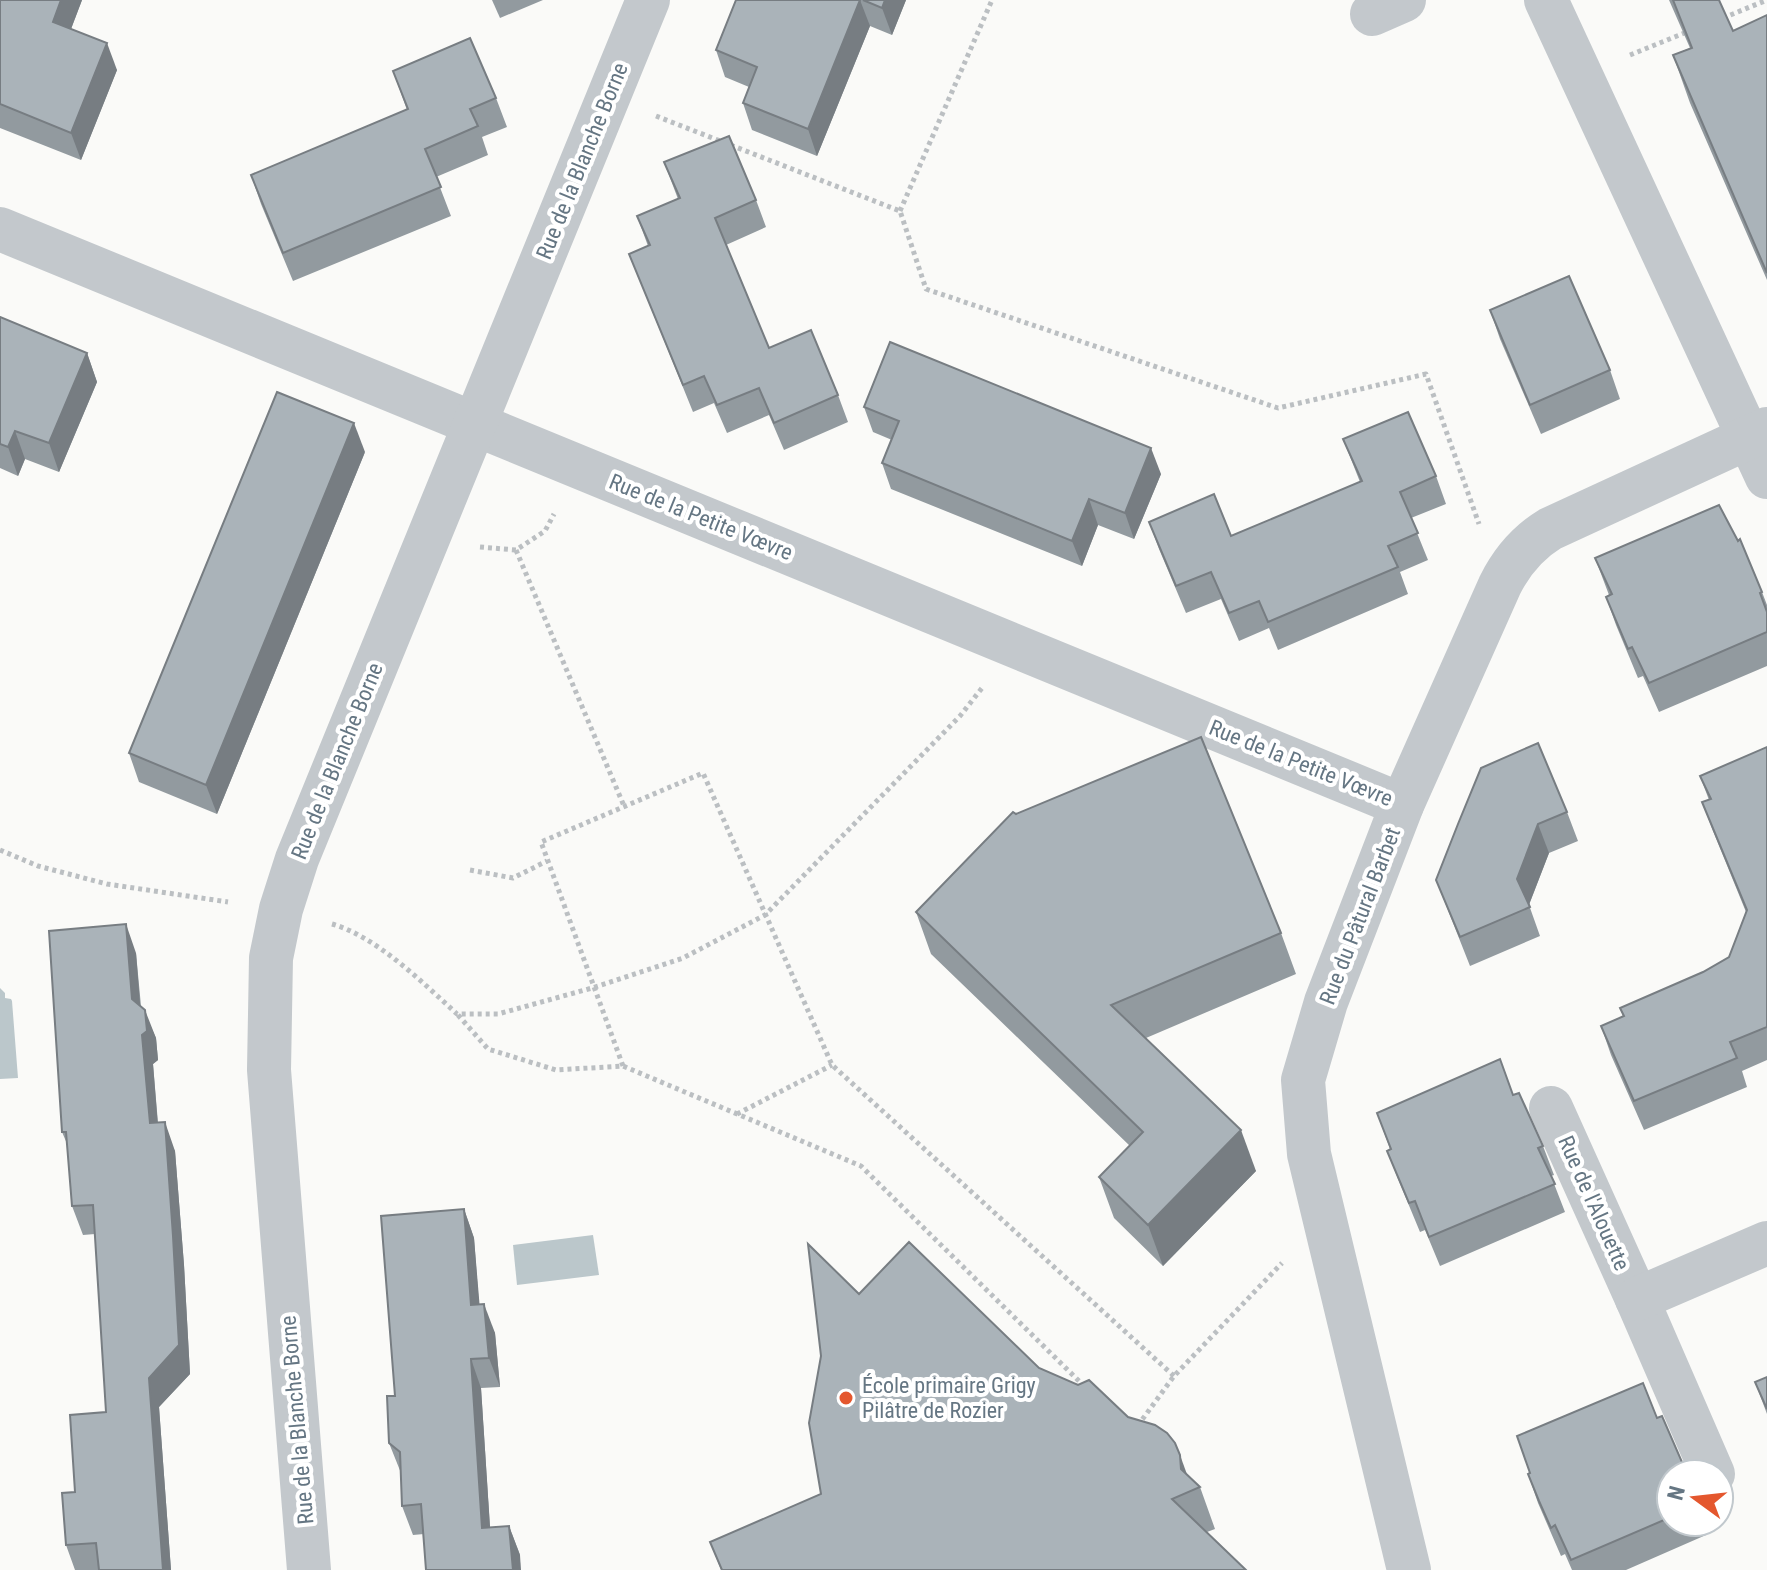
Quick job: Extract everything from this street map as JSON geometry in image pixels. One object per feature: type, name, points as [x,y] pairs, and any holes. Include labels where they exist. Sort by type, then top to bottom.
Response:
[{"type":"street","name":"Rue de la Blanche Borne","points":[[309,1570],[269,1070],[271,958],[281,909],[297,859],[648,0]]},
{"type":"street","points":[[1546,0],[1758,432],[1767,477]]},
{"type":"street","name":"Rue de la Petite Vœvre","points":[[0,229],[1402,805]]},
{"type":"street","name":"Rue du Pâtural Barbet","points":[[1409,1570],[1309,1154],[1303,1080],[1326,1002],[1402,805],[1509,567],[1535,538],[1550,529],[1758,432]]},
{"type":"street","name":"Rue de l'Alouette","points":[[1551,1108],[1706,1458]]},
{"type":"street","name":"Rue de l'Alouette","points":[[1637,1299],[1767,1243]]},
{"type":"path","points":[[992,0],[900,211],[926,289],[1278,408],[1426,374],[1500,585]]},
{"type":"path","points":[[1710,23],[1767,0]]},
{"type":"path","points":[[1581,75],[1695,29]]},
{"type":"path","points":[[609,98],[900,211]]},
{"type":"path","points":[[429,533],[483,548],[516,550],[545,531],[578,467]]},
{"type":"path","points":[[516,550],[624,806]]},
{"type":"path","points":[[457,1014],[498,1014],[592,988],[683,958],[765,915],[960,716],[1015,646]]},
{"type":"path","points":[[623,1066],[541,842],[703,773],[832,1065],[1174,1376]]},
{"type":"path","points":[[0,850],[38,866],[107,884],[281,909],[346,928],[401,963],[457,1014],[488,1049],[556,1070],[623,1066],[861,1166],[1087,1389]]},
{"type":"path","points":[[470,870],[513,878],[547,861]]},
{"type":"path","points":[[737,1114],[832,1065]]},
{"type":"path","points":[[1126,1416],[1139,1424],[1174,1376],[1324,1219]]},
{"type":"shaded area","points":[[0,988],[5,998],[12,1001],[18,1078],[0,1079]]},
{"type":"shaded area","points":[[593,1235],[599,1275],[517,1285],[513,1245]]},
{"type":"building","points":[[0,0],[61,0],[53,22],[107,43],[71,133],[0,104]]},
{"type":"building","points":[[736,0],[860,0],[808,129],[743,103],[757,67],[716,50]]},
{"type":"building","points":[[863,0],[885,0],[882,8]]},
{"type":"building","points":[[1673,0],[1719,0],[1733,31],[1767,15],[1767,273],[1673,55],[1692,48]]},
{"type":"building","points":[[470,38],[496,98],[470,109],[478,126],[425,149],[441,187],[283,253],[251,175],[408,109],[393,71]]},
{"type":"building","points":[[729,136],[756,200],[715,218],[769,348],[811,330],[838,395],[774,423],[759,388],[717,405],[704,376],[683,385],[629,254],[650,245],[637,216],[680,198],[664,162]]},
{"type":"building","points":[[1569,276],[1610,370],[1530,405],[1490,310]]},
{"type":"building","points":[[0,317],[87,353],[49,443],[15,431],[8,447],[0,444]]},
{"type":"building","points":[[890,342],[1151,448],[1125,513],[1089,499],[1072,541],[882,463],[899,421],[864,407]]},
{"type":"building","points":[[277,392],[354,423],[206,785],[129,753]]},
{"type":"building","points":[[1408,412],[1436,476],[1400,492],[1418,533],[1388,546],[1398,567],[1268,622],[1259,601],[1229,613],[1211,572],[1176,586],[1149,522],[1214,494],[1231,536],[1362,481],[1343,439]]},
{"type":"building","points":[[1719,505],[1738,541],[1740,539],[1762,592],[1767,612],[1767,632],[1649,683],[1632,647],[1628,649],[1606,597],[1612,594],[1595,558]]},
{"type":"building","points":[[1201,737],[1281,933],[1111,1005],[1241,1130],[1148,1225],[1099,1177],[1143,1132],[916,912],[1013,812],[1016,814]]},
{"type":"building","points":[[1538,743],[1567,812],[1538,824],[1517,879],[1530,907],[1460,937],[1436,880],[1458,824],[1481,768]]},
{"type":"building","points":[[1767,747],[1767,1027],[1730,1042],[1737,1058],[1634,1101],[1601,1026],[1624,1016],[1620,1008],[1703,972],[1729,957],[1747,910],[1702,802],[1711,799],[1700,776]]},
{"type":"building","points":[[126,924],[132,999],[145,1010],[147,1031],[142,1035],[150,1123],[165,1122],[173,1236],[179,1345],[149,1378],[163,1570],[99,1570],[96,1543],[66,1545],[62,1493],[75,1492],[70,1415],[106,1412],[93,1205],[72,1206],[66,1132],[62,1132],[49,931]]},
{"type":"building","points":[[1500,1059],[1513,1095],[1519,1093],[1543,1146],[1538,1148],[1555,1184],[1429,1237],[1415,1201],[1409,1203],[1387,1151],[1391,1149],[1377,1113]]},
{"type":"building","points":[[464,1209],[471,1305],[484,1304],[489,1358],[471,1359],[482,1528],[509,1526],[513,1570],[426,1570],[421,1504],[402,1506],[400,1452],[389,1443],[387,1396],[395,1396],[381,1216]]},
{"type":"building","name":"École primaire Grigy Pilâtre de Rozier","points":[[909,1242],[1039,1368],[1078,1385],[1089,1380],[1128,1417],[1155,1425],[1167,1433],[1180,1455],[1181,1469],[1200,1487],[1172,1499],[1246,1570],[722,1570],[710,1542],[821,1494],[809,1423],[821,1356],[808,1244],[859,1294]]},
{"type":"building","points":[[1767,1377],[1767,1409],[1755,1382]]},
{"type":"building","points":[[1643,1383],[1657,1418],[1662,1416],[1680,1458],[1655,1458],[1655,1524],[1571,1560],[1555,1525],[1551,1528],[1539,1501],[1517,1436]]},
{"type":"place","name":"École primaire Grigy Pilâtre de Rozier","points":[[846,1398]]}]
